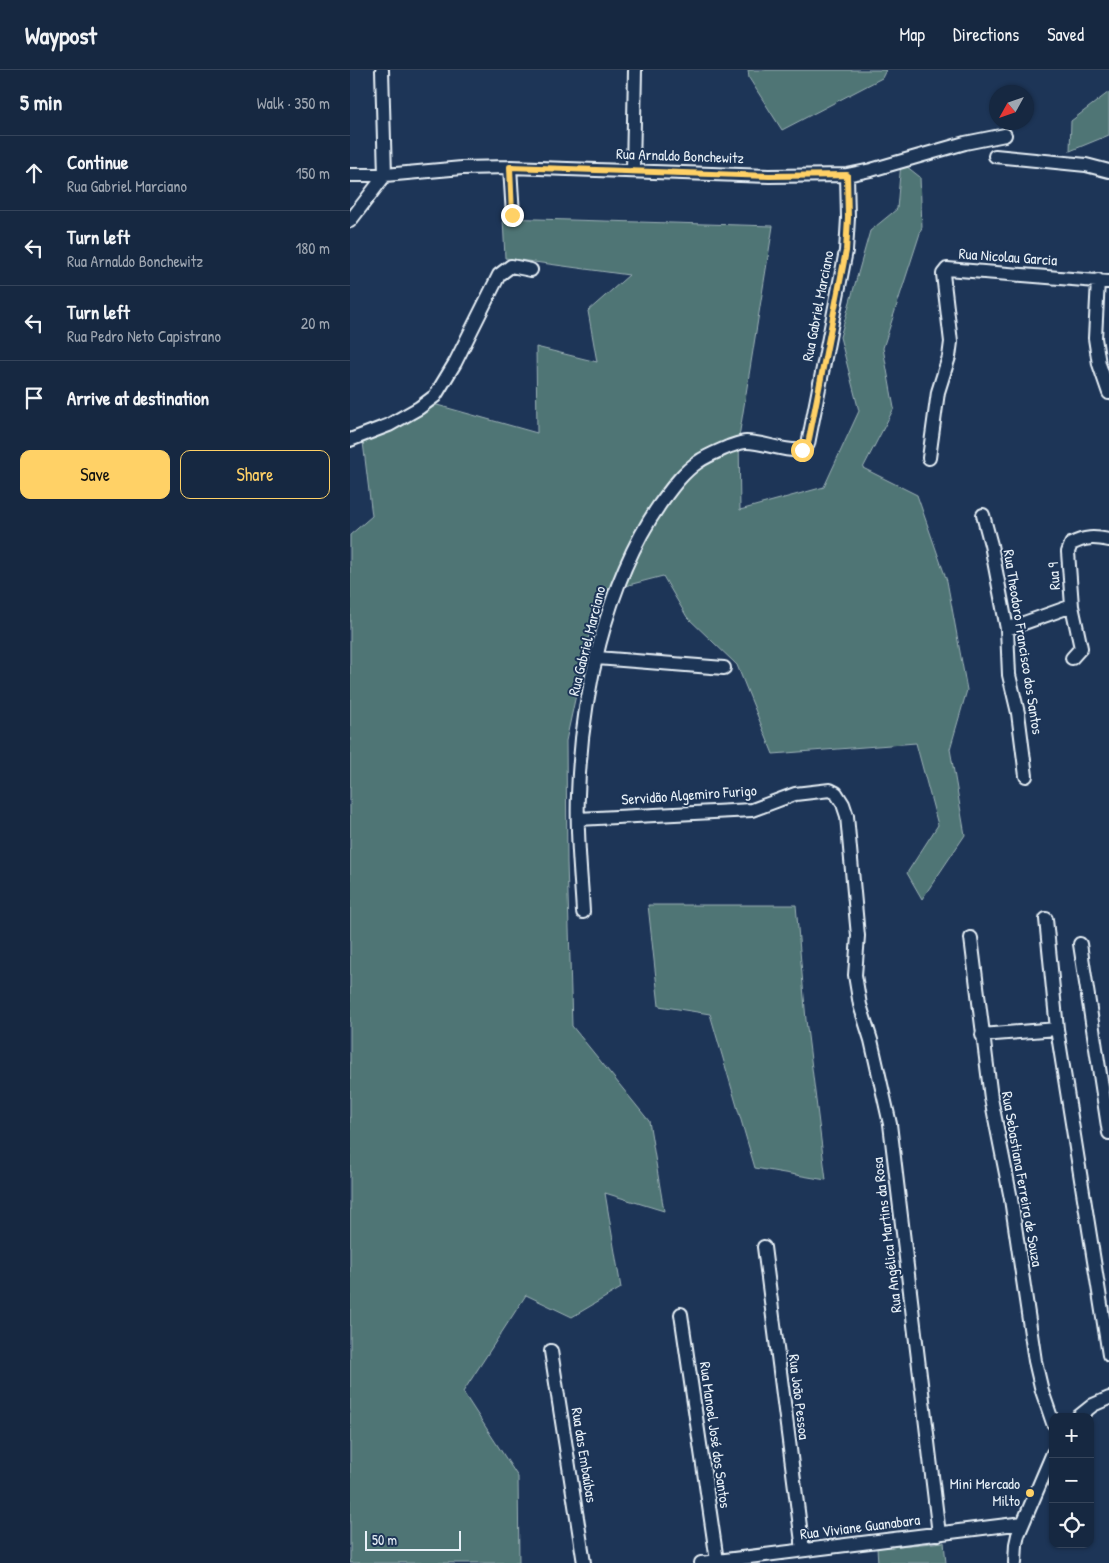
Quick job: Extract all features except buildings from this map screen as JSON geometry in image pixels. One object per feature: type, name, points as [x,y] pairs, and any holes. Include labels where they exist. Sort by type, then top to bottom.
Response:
[{"type":"street","points":[[350,222],[384,175],[382,70]]},
{"type":"street","points":[[633,170],[635,70]]},
{"type":"street","name":"Rua Arnaldo Bonchewitz","points":[[350,175],[384,175],[462,168],[510,167],[769,176],[847,175],[965,143],[1005,135]]},
{"type":"street","points":[[995,156],[1086,165],[1109,171]]},
{"type":"street","points":[[510,167],[512,215]]},
{"type":"street","name":"Rua Gabriel Marciano","points":[[583,912],[578,819],[581,750],[591,685],[616,590],[647,524],[676,482],[698,462],[726,448],[745,442],[793,451],[802,450],[808,444],[846,251],[848,218],[847,175]]},
{"type":"street","points":[[350,440],[389,425],[419,408],[435,396],[455,363],[499,275],[511,266],[531,270]]},
{"type":"street","name":"Rua Nicolau Garcia","points":[[929,458],[938,392],[949,357],[950,342],[943,274],[947,269],[1103,281]]},
{"type":"street","points":[[1103,281],[1094,338],[1099,364],[1109,393]]},
{"type":"street","name":"Rua Theodoro Francisco dos Santos","points":[[983,515],[991,545],[1007,629],[1009,675],[1018,713],[1026,776]]},
{"type":"street","name":"Rua 9","points":[[1007,629],[1072,606],[1068,552],[1071,544],[1082,538],[1109,540]]},
{"type":"street","points":[[1072,606],[1082,648],[1072,658]]},
{"type":"street","points":[[597,658],[724,668]]},
{"type":"street","name":"Servidão Algemiro Furigo","points":[[578,819],[752,810],[795,794],[830,790]]},
{"type":"street","name":"Rua Angélica Martins da Rosa","points":[[830,790],[836,793],[843,804],[847,816],[858,936],[856,975],[860,1006],[871,1040],[890,1124],[939,1534]]},
{"type":"street","points":[[1046,919],[1057,1029],[1109,1355]]},
{"type":"street","name":"Rua Sebastiana Ferreira de Souza","points":[[970,938],[991,1098],[1015,1225],[1035,1361],[1050,1413]]},
{"type":"street","points":[[1080,944],[1109,1133]]},
{"type":"street","points":[[982,1035],[1057,1029]]},
{"type":"street","name":"Rua João Pessoa","points":[[764,1248],[803,1550]]},
{"type":"street","name":"Rua Manoel José dos Santos","points":[[681,1314],[717,1561]]},
{"type":"street","name":"Rua das Embaúbas","points":[[551,1351],[584,1563]]},
{"type":"street","points":[[1083,1413],[1093,1405],[1109,1398]]},
{"type":"street","points":[[1015,1563],[1016,1544],[1023,1523],[1051,1458]]},
{"type":"street","name":"Rua Viviane Guanabara","points":[[701,1563],[1023,1523]]},
{"type":"green space","points":[[748,70],[886,70],[882,78],[782,130],[749,78]]},
{"type":"green space","points":[[1109,92],[1109,135],[1070,151],[1071,121]]},
{"type":"green space","points":[[901,162],[920,177],[922,227],[883,348],[894,408],[863,468],[917,495],[947,581],[967,690],[950,749],[965,835],[922,899],[907,873],[938,825],[916,743],[773,754],[737,665],[687,617],[663,576],[598,593],[566,741],[567,862],[572,1026],[649,1121],[664,1211],[605,1193],[621,1288],[572,1317],[526,1295],[463,1392],[518,1477],[519,1563],[350,1563],[350,535],[372,516],[363,442],[437,405],[537,433],[536,347],[597,362],[588,311],[629,275],[505,258],[503,218],[773,226],[739,437],[740,510],[824,487],[859,411],[840,337],[870,231],[897,209]]},
{"type":"green space","points":[[648,905],[796,905],[806,1020],[826,1180],[755,1168],[710,1014],[659,1006]]},
{"type":"green space","points":[[944,1542],[946,1563],[878,1563],[877,1548]]},
{"type":"place","name":"Mini Mercado Milto","points":[[1030,1493]]},
{"type":"route","points":[[512,215],[510,167],[769,176],[847,175],[848,218],[846,251],[808,444],[802,450]]}]
